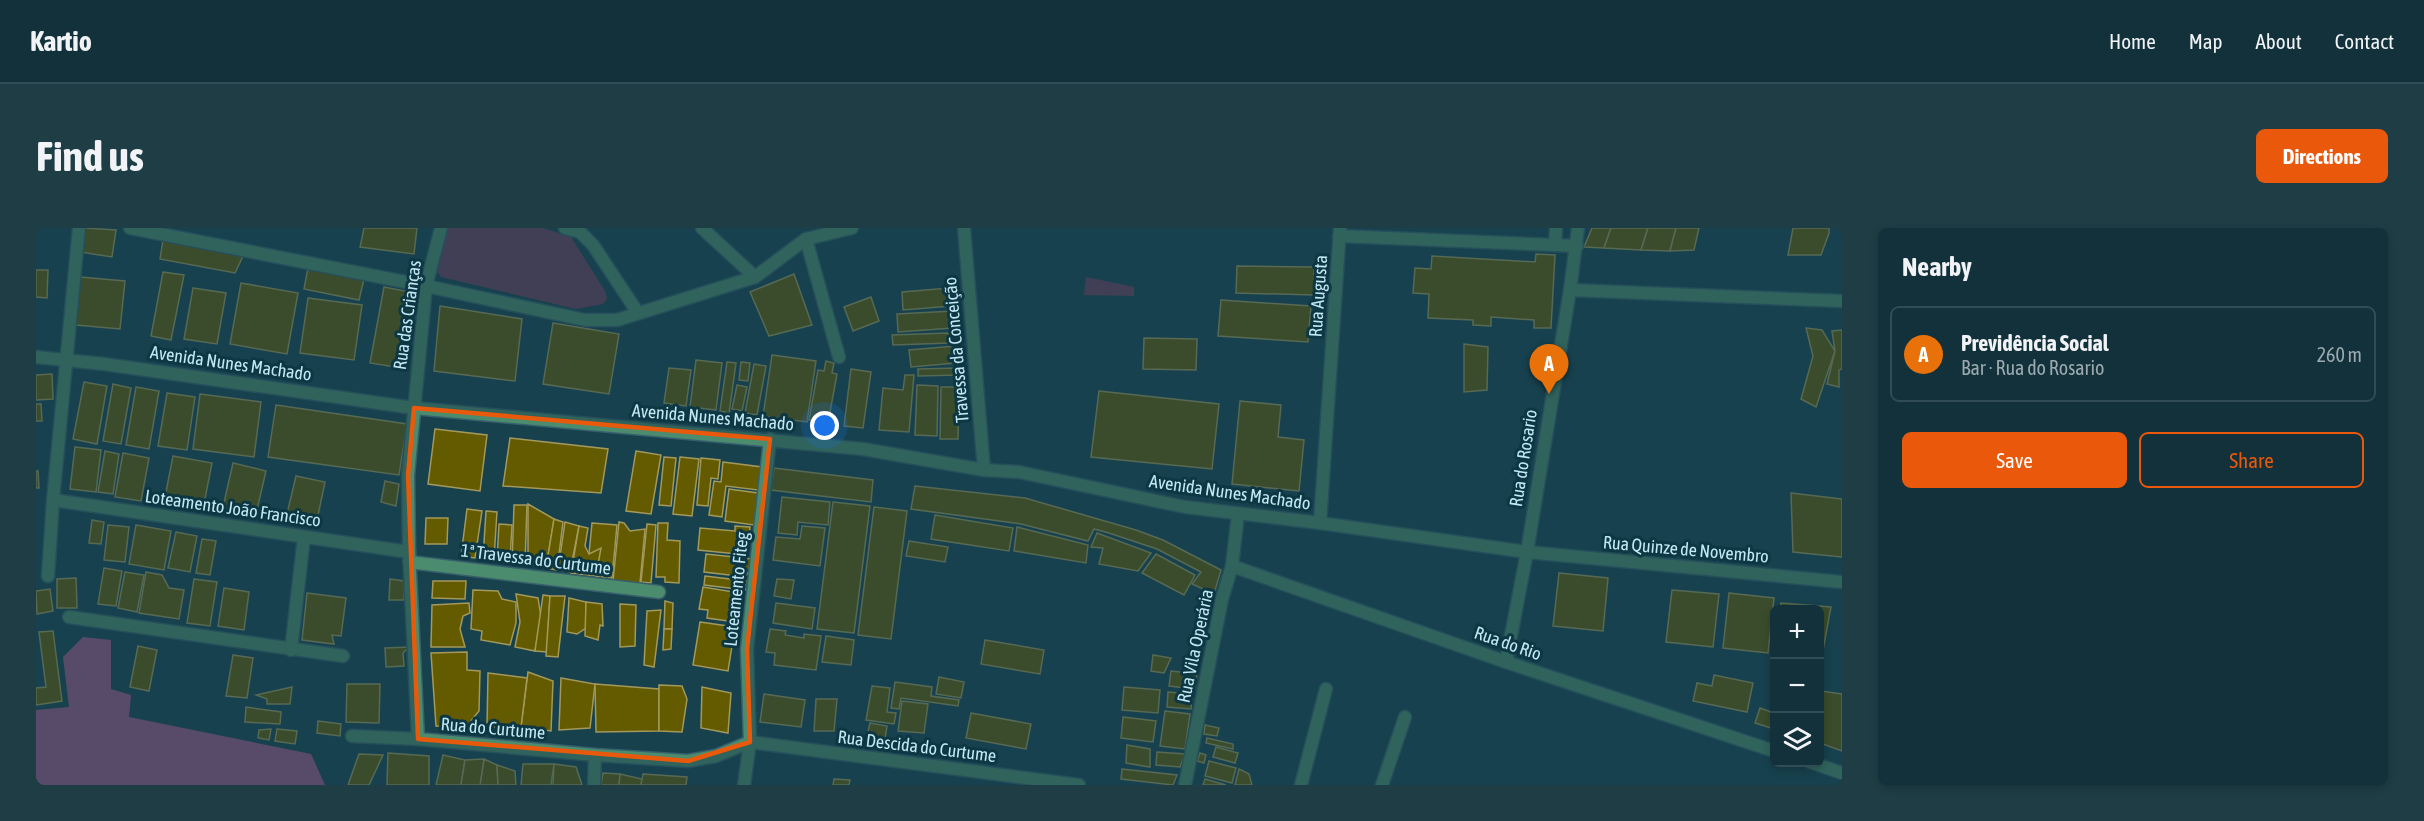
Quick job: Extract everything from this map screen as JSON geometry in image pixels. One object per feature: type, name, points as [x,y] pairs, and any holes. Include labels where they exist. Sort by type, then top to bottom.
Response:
[{"type":"street","points":[[48,576],[79,228]]},
{"type":"street","points":[[130,228],[426,285],[585,320],[617,320],[755,277],[806,239],[852,228]]},
{"type":"street","name":"Rua das Crianças","points":[[414,408],[426,285],[441,228]]},
{"type":"street","points":[[565,228],[579,232],[593,245],[638,313]]},
{"type":"street","points":[[702,228],[755,277]]},
{"type":"street","name":"Travessa da Conceição","points":[[964,228],[984,470]]},
{"type":"street","points":[[1555,245],[1556,228]]},
{"type":"street","name":"Rua do Rosario","points":[[1506,662],[1527,552],[1577,246],[1578,228]]},
{"type":"street","name":"Rua Augusta","points":[[1320,523],[1340,232],[1577,246]]},
{"type":"street","points":[[806,239],[840,357]]},
{"type":"street","points":[[1570,290],[1842,301]]},
{"type":"street","name":"Avenida Nunes Machado","points":[[36,357],[66,359],[414,408],[718,438],[770,439],[863,449],[984,470],[1019,472],[1185,507],[1527,552]]},
{"type":"street","name":"Rua do Curtume","points":[[414,408],[408,475],[409,557],[418,739],[688,761],[716,756],[750,742]]},
{"type":"street","name":"Loteamento Fiteg","points":[[744,785],[750,742],[747,649],[770,439]]},
{"type":"street","name":"Loteamento João Francisco","points":[[53,500],[304,537],[409,557]]},
{"type":"street","name":"Rua Vila Operária","points":[[1185,785],[1222,599],[1232,566],[1238,514]]},
{"type":"street","points":[[291,650],[304,537]]},
{"type":"street","name":"Rua Quinze de Novembro","points":[[1527,552],[1842,582]]},
{"type":"street","name":"1ª Travessa do Curtume","points":[[409,557],[659,592]]},
{"type":"street","name":"Rua do Rio","points":[[1232,566],[1506,662],[1770,750]]},
{"type":"street","points":[[69,616],[344,656]]},
{"type":"street","points":[[1301,785],[1326,689]]},
{"type":"street","points":[[1382,785],[1405,717]]},
{"type":"street","points":[[352,736],[418,739]]},
{"type":"street","name":"Rua Descida do Curtume","points":[[750,742],[1079,785]]},
{"type":"street","points":[[594,785],[595,755]]},
{"type":"street","points":[[1824,767],[1842,773]]},
{"type":"highlighted area","points":[[414,408],[770,439],[747,649],[750,742],[688,761],[418,739],[408,475]]},
{"type":"shaded area","points":[[446,228],[543,228],[571,237],[605,291],[607,299],[603,304],[576,309],[441,277],[437,271]]},
{"type":"shaded area","points":[[1086,277],[1134,287],[1134,296],[1084,295]]},
{"type":"shaded area","points":[[83,637],[111,640],[111,689],[131,695],[129,717],[311,754],[325,785],[36,785],[36,710],[69,707],[63,657]]},
{"type":"building","points":[[85,228],[116,230],[112,257],[80,252]]},
{"type":"building","points":[[364,228],[417,228],[414,254],[360,247]]},
{"type":"building","points":[[1592,228],[1611,228],[1604,248],[1584,247]]},
{"type":"building","points":[[1611,228],[1648,228],[1641,250],[1604,248]]},
{"type":"building","points":[[1648,228],[1676,228],[1670,251],[1641,250]]},
{"type":"building","points":[[1676,228],[1699,228],[1694,250],[1670,251]]},
{"type":"building","points":[[1793,228],[1829,228],[1821,255],[1788,255]]},
{"type":"building","points":[[163,240],[244,254],[235,273],[160,259]]},
{"type":"building","points":[[1536,254],[1555,255],[1551,328],[1534,328],[1534,320],[1491,317],[1491,326],[1473,325],[1473,320],[1428,318],[1429,294],[1413,293],[1415,268],[1431,269],[1432,256],[1535,262]]},
{"type":"building","points":[[1237,266],[1314,267],[1314,295],[1236,293]]},
{"type":"building","points":[[308,268],[364,279],[359,300],[304,289]]},
{"type":"building","points":[[36,270],[48,270],[47,298],[36,297]]},
{"type":"building","points":[[163,272],[184,275],[171,340],[151,336]]},
{"type":"building","points":[[794,274],[812,325],[769,336],[750,292]]},
{"type":"building","points":[[80,277],[125,281],[120,329],[76,325]]},
{"type":"building","points":[[241,283],[298,293],[287,354],[230,344]]},
{"type":"building","points":[[384,287],[415,293],[401,368],[370,363]]},
{"type":"building","points":[[193,288],[226,293],[217,344],[184,339]]},
{"type":"building","points":[[949,288],[951,306],[903,310],[902,292]]},
{"type":"building","points":[[871,297],[879,321],[853,331],[844,307]]},
{"type":"building","points":[[308,298],[362,305],[354,360],[300,353]]},
{"type":"building","points":[[1221,300],[1311,306],[1308,342],[1218,336]]},
{"type":"building","points":[[440,306],[522,319],[515,381],[434,371]]},
{"type":"building","points":[[953,311],[953,328],[898,332],[897,314]]},
{"type":"building","points":[[553,323],[619,334],[609,394],[543,384]]},
{"type":"building","points":[[1806,328],[1822,330],[1835,351],[1816,407],[1801,399],[1813,356]]},
{"type":"building","points":[[1842,330],[1842,369],[1839,370],[1839,387],[1827,384],[1835,351],[1832,331]]},
{"type":"building","points":[[948,333],[949,343],[893,345],[892,335]]},
{"type":"building","points":[[1144,338],[1197,339],[1196,370],[1143,369]]},
{"type":"building","points":[[1464,344],[1488,347],[1487,390],[1464,392]]},
{"type":"building","points":[[955,346],[956,363],[911,367],[909,350]]},
{"type":"building","points":[[772,355],[816,361],[807,422],[763,416]]},
{"type":"building","points":[[696,360],[722,363],[716,410],[690,407]]},
{"type":"building","points":[[826,361],[834,363],[832,373],[837,374],[828,423],[809,420],[818,370],[824,371]]},
{"type":"building","points":[[727,362],[736,363],[729,413],[720,411]]},
{"type":"building","points":[[741,362],[750,363],[748,381],[739,380]]},
{"type":"building","points":[[754,364],[766,366],[757,415],[745,413]]},
{"type":"building","points":[[669,368],[691,370],[686,406],[664,403]]},
{"type":"building","points":[[958,368],[958,375],[918,376],[918,369]]},
{"type":"building","points":[[851,369],[871,372],[863,428],[844,426]]},
{"type":"building","points":[[52,374],[53,399],[36,400],[36,375]]},
{"type":"building","points":[[905,375],[914,375],[909,432],[879,430],[883,388],[903,390]]},
{"type":"building","points":[[84,382],[107,386],[97,444],[73,439]]},
{"type":"building","points":[[113,384],[131,388],[121,444],[103,441]]},
{"type":"building","points":[[737,385],[747,387],[742,411],[732,409]]},
{"type":"building","points":[[917,385],[938,386],[937,436],[915,435]]},
{"type":"building","points":[[136,387],[159,391],[149,449],[126,445]]},
{"type":"building","points":[[941,387],[959,387],[958,439],[940,439]]},
{"type":"building","points":[[1099,391],[1219,404],[1212,469],[1091,457]]},
{"type":"building","points":[[167,393],[195,397],[187,450],[158,446]]},
{"type":"building","points":[[200,394],[261,402],[254,457],[193,449]]},
{"type":"building","points":[[1240,401],[1281,405],[1278,437],[1304,440],[1299,491],[1232,484]]},
{"type":"building","points":[[36,404],[41,404],[42,421],[36,421]]},
{"type":"building","points":[[276,405],[407,424],[399,475],[268,457]]},
{"type":"building","points":[[435,429],[487,435],[480,491],[428,484]]},
{"type":"building","points":[[510,438],[608,449],[601,493],[503,486]]},
{"type":"building","points":[[75,447],[101,450],[96,492],[70,489]]},
{"type":"building","points":[[105,451],[119,454],[113,494],[98,492]]},
{"type":"building","points":[[636,451],[661,455],[651,514],[626,511]]},
{"type":"building","points":[[123,453],[149,458],[141,501],[115,497]]},
{"type":"building","points":[[173,456],[212,463],[203,509],[164,502]]},
{"type":"building","points":[[664,457],[676,458],[671,506],[659,505]]},
{"type":"building","points":[[680,457],[699,459],[692,516],[673,514]]},
{"type":"building","points":[[701,458],[720,460],[718,479],[711,478],[708,506],[697,505]]},
{"type":"building","points":[[723,462],[762,467],[758,490],[726,486],[722,517],[709,515],[714,481],[721,482]]},
{"type":"building","points":[[233,463],[266,471],[256,514],[223,507]]},
{"type":"building","points":[[774,468],[873,480],[871,502],[771,490]]},
{"type":"building","points":[[36,471],[38,471],[39,488],[36,488]]},
{"type":"building","points":[[296,476],[325,482],[316,525],[286,518]]},
{"type":"building","points":[[385,481],[399,484],[396,506],[381,502]]},
{"type":"building","points":[[915,486],[1025,498],[1136,530],[1163,540],[1221,570],[1214,594],[1192,584],[1201,572],[1157,549],[1109,533],[1094,529],[1088,541],[1021,524],[911,509]]},
{"type":"building","points":[[729,489],[758,493],[754,525],[725,521]]},
{"type":"building","points":[[1791,493],[1842,499],[1842,557],[1793,552]]},
{"type":"building","points":[[782,497],[830,502],[828,525],[798,522],[797,535],[778,533]]},
{"type":"building","points":[[833,502],[870,506],[854,633],[817,629]]},
{"type":"building","points":[[528,504],[554,519],[546,568],[528,564]]},
{"type":"building","points":[[514,505],[527,505],[525,564],[512,564]]},
{"type":"building","points":[[874,507],[907,511],[891,639],[858,635]]},
{"type":"building","points":[[467,509],[482,511],[475,558],[461,556]]},
{"type":"building","points":[[486,511],[497,512],[494,558],[483,558]]},
{"type":"building","points":[[935,515],[1013,528],[1009,551],[931,539]]},
{"type":"building","points":[[426,518],[448,518],[447,544],[425,544]]},
{"type":"building","points":[[554,519],[563,522],[557,570],[546,568]]},
{"type":"building","points":[[92,520],[104,522],[101,544],[89,543]]},
{"type":"building","points":[[565,522],[579,526],[570,572],[558,570]]},
{"type":"building","points":[[619,522],[624,523],[630,531],[645,529],[640,583],[613,581]]},
{"type":"building","points":[[592,523],[617,525],[612,578],[596,576],[598,554],[589,554]]},
{"type":"building","points":[[658,523],[668,523],[667,540],[680,541],[679,583],[665,582],[665,577],[656,577]]},
{"type":"building","points":[[499,524],[512,525],[510,560],[497,559]]},
{"type":"building","points":[[647,524],[656,525],[651,583],[641,582]]},
{"type":"building","points":[[108,525],[129,527],[125,562],[104,560]]},
{"type":"building","points":[[136,525],[171,531],[164,570],[129,564]]},
{"type":"building","points":[[579,526],[588,528],[585,546],[589,554],[601,548],[596,576],[571,573]]},
{"type":"building","points":[[735,526],[750,527],[747,555],[698,550],[700,528],[735,531]]},
{"type":"building","points":[[802,526],[825,528],[820,566],[773,560],[776,537],[800,539]]},
{"type":"building","points":[[1017,527],[1088,545],[1086,563],[1014,551]]},
{"type":"building","points":[[176,532],[197,536],[190,572],[168,568]]},
{"type":"building","points":[[1097,533],[1151,553],[1138,571],[1099,564],[1103,548],[1091,547]]},
{"type":"building","points":[[202,539],[216,541],[210,575],[196,573]]},
{"type":"building","points":[[909,541],[948,547],[945,562],[906,556]]},
{"type":"building","points":[[706,554],[753,559],[752,574],[747,573],[746,577],[704,572]]},
{"type":"building","points":[[1156,554],[1195,575],[1184,595],[1142,573]]},
{"type":"building","points":[[104,568],[122,571],[116,606],[98,604]]},
{"type":"building","points":[[125,572],[144,575],[137,612],[118,608]]},
{"type":"building","points":[[146,572],[162,575],[169,588],[184,590],[179,619],[139,613]]},
{"type":"building","points":[[1559,573],[1608,578],[1603,631],[1553,626]]},
{"type":"building","points":[[705,576],[746,581],[745,590],[704,585]]},
{"type":"building","points":[[76,578],[77,608],[57,608],[57,579]]},
{"type":"building","points":[[194,579],[217,582],[210,626],[187,623]]},
{"type":"building","points":[[390,579],[404,581],[404,600],[389,600]]},
{"type":"building","points":[[777,579],[794,580],[791,599],[774,596]]},
{"type":"building","points":[[433,581],[466,581],[465,599],[432,598]]},
{"type":"building","points":[[703,587],[740,593],[735,622],[707,618],[708,610],[699,609]]},
{"type":"building","points":[[224,588],[249,592],[244,630],[218,626]]},
{"type":"building","points":[[50,589],[53,611],[37,614],[36,591]]},
{"type":"building","points":[[473,590],[498,591],[502,599],[516,602],[516,623],[510,645],[481,640],[482,631],[471,629]]},
{"type":"building","points":[[1672,590],[1719,594],[1713,647],[1666,642]]},
{"type":"building","points":[[307,593],[346,598],[341,636],[332,635],[334,644],[302,640]]},
{"type":"building","points":[[1729,593],[1774,598],[1773,605],[1770,605],[1768,653],[1723,648]]},
{"type":"building","points":[[516,594],[538,598],[541,617],[535,651],[515,647],[520,622]]},
{"type":"building","points":[[543,595],[550,596],[547,652],[535,651]]},
{"type":"building","points":[[550,596],[565,596],[558,657],[546,656]]},
{"type":"building","points":[[569,598],[586,602],[586,628],[577,634],[567,632]]},
{"type":"building","points":[[665,601],[673,603],[672,629],[664,629]]},
{"type":"building","points":[[586,602],[602,604],[603,626],[600,625],[598,640],[585,636]]},
{"type":"building","points":[[469,603],[470,613],[463,616],[460,629],[465,647],[431,647],[432,605]]},
{"type":"building","points":[[776,603],[815,608],[812,629],[773,623]]},
{"type":"building","points":[[1781,603],[1806,605],[1781,605]]},
{"type":"building","points":[[620,604],[636,605],[635,646],[620,647]]},
{"type":"building","points":[[1824,606],[1831,607],[1824,645]]},
{"type":"building","points":[[661,610],[654,667],[644,665],[647,611]]},
{"type":"building","points":[[700,622],[735,627],[728,671],[693,665]]},
{"type":"building","points":[[664,629],[672,629],[671,649],[663,650]]},
{"type":"building","points":[[770,629],[786,631],[785,635],[804,638],[804,634],[821,636],[816,670],[774,665],[775,653],[766,652]]},
{"type":"building","points":[[53,631],[62,701],[36,705],[36,688],[46,687],[39,632]]},
{"type":"building","points":[[826,636],[854,640],[851,665],[822,662]]},
{"type":"building","points":[[985,640],[1044,650],[1040,674],[981,664]]},
{"type":"building","points":[[138,646],[157,650],[149,691],[130,687]]},
{"type":"building","points":[[409,647],[403,653],[404,666],[386,667],[385,648]]},
{"type":"building","points":[[467,652],[467,670],[480,671],[479,711],[466,727],[436,726],[431,653]]},
{"type":"building","points":[[233,655],[253,658],[247,698],[226,696]]},
{"type":"building","points":[[1153,655],[1171,658],[1164,673],[1151,671]]},
{"type":"building","points":[[1171,671],[1197,674],[1195,689],[1169,686]]},
{"type":"building","points":[[528,672],[553,681],[551,731],[521,727]]},
{"type":"building","points":[[488,673],[527,678],[521,727],[487,727]]},
{"type":"building","points":[[1714,675],[1753,683],[1747,712],[1693,701],[1697,683],[1712,686]]},
{"type":"building","points":[[939,677],[964,682],[961,698],[936,694]]},
{"type":"building","points":[[561,678],[595,684],[590,728],[559,730]]},
{"type":"building","points":[[895,682],[932,687],[931,696],[959,700],[958,706],[901,698],[899,709],[891,708]]},
{"type":"building","points":[[347,684],[380,684],[379,723],[346,722]]},
{"type":"building","points":[[595,684],[659,689],[659,731],[596,732]]},
{"type":"building","points":[[659,685],[682,686],[687,699],[682,732],[659,731]]},
{"type":"building","points":[[872,686],[890,688],[887,712],[896,713],[894,724],[866,720]]},
{"type":"building","points":[[292,687],[290,704],[267,704],[267,699],[256,695]]},
{"type":"building","points":[[702,687],[731,693],[728,733],[701,728]]},
{"type":"building","points":[[1124,687],[1160,690],[1158,713],[1122,710]]},
{"type":"building","points":[[1824,691],[1842,694],[1842,751],[1824,744]]},
{"type":"building","points":[[1168,692],[1192,694],[1191,709],[1167,707]]},
{"type":"building","points":[[764,694],[805,700],[801,727],[760,722]]},
{"type":"building","points":[[816,699],[837,699],[834,731],[814,731]]},
{"type":"building","points":[[902,701],[928,704],[924,733],[898,731]]},
{"type":"building","points":[[246,707],[281,712],[280,724],[245,722]]},
{"type":"building","points":[[1760,708],[1770,712],[1770,728],[1755,723]]},
{"type":"building","points":[[1165,711],[1190,714],[1185,749],[1160,746]]},
{"type":"building","points":[[971,713],[1031,724],[1026,749],[966,738]]},
{"type":"building","points":[[1123,717],[1156,721],[1153,742],[1121,738]]},
{"type":"building","points":[[318,721],[341,724],[340,736],[317,733]]},
{"type":"building","points":[[870,723],[887,726],[885,739],[867,736]]},
{"type":"building","points":[[1205,725],[1219,728],[1217,736],[1204,734]]},
{"type":"building","points":[[271,729],[269,740],[258,738],[259,730]]},
{"type":"building","points":[[277,729],[297,731],[295,744],[275,741]]},
{"type":"building","points":[[1207,738],[1233,744],[1233,749],[1206,743]]},
{"type":"building","points":[[1127,745],[1150,749],[1150,767],[1126,763]]},
{"type":"building","points":[[1216,747],[1238,753],[1235,763],[1213,757]]},
{"type":"building","points":[[1157,752],[1185,754],[1180,767],[1156,765]]},
{"type":"building","points":[[388,753],[429,756],[429,785],[387,785]]},
{"type":"building","points":[[1200,753],[1206,755],[1204,763],[1197,761]]},
{"type":"building","points":[[359,754],[383,755],[369,785],[348,785]]},
{"type":"building","points":[[443,755],[465,760],[461,785],[436,785]]},
{"type":"building","points":[[484,759],[497,765],[498,785],[480,785]]},
{"type":"building","points":[[484,759],[480,785],[461,785],[465,760]]},
{"type":"building","points":[[1209,761],[1236,768],[1232,783],[1205,776]]},
{"type":"building","points":[[523,764],[554,764],[551,785],[521,785]]},
{"type":"building","points":[[554,764],[576,767],[582,785],[553,785]]},
{"type":"building","points":[[497,765],[515,771],[516,785],[498,785]]},
{"type":"building","points":[[1122,769],[1177,775],[1173,785],[1121,779]]},
{"type":"building","points":[[1239,769],[1249,774],[1252,785],[1235,785]]},
{"type":"building","points":[[603,773],[620,774],[619,785],[601,785]]},
{"type":"building","points":[[620,774],[642,779],[641,785],[619,785]]},
{"type":"building","points":[[643,774],[687,777],[686,785],[641,785]]},
{"type":"building","points":[[834,779],[850,780],[849,785],[833,785]]},
{"type":"building","points":[[1205,779],[1226,785],[1203,785]]},
{"type":"place","name":"Previdência Social","points":[[1549,394]]}]
